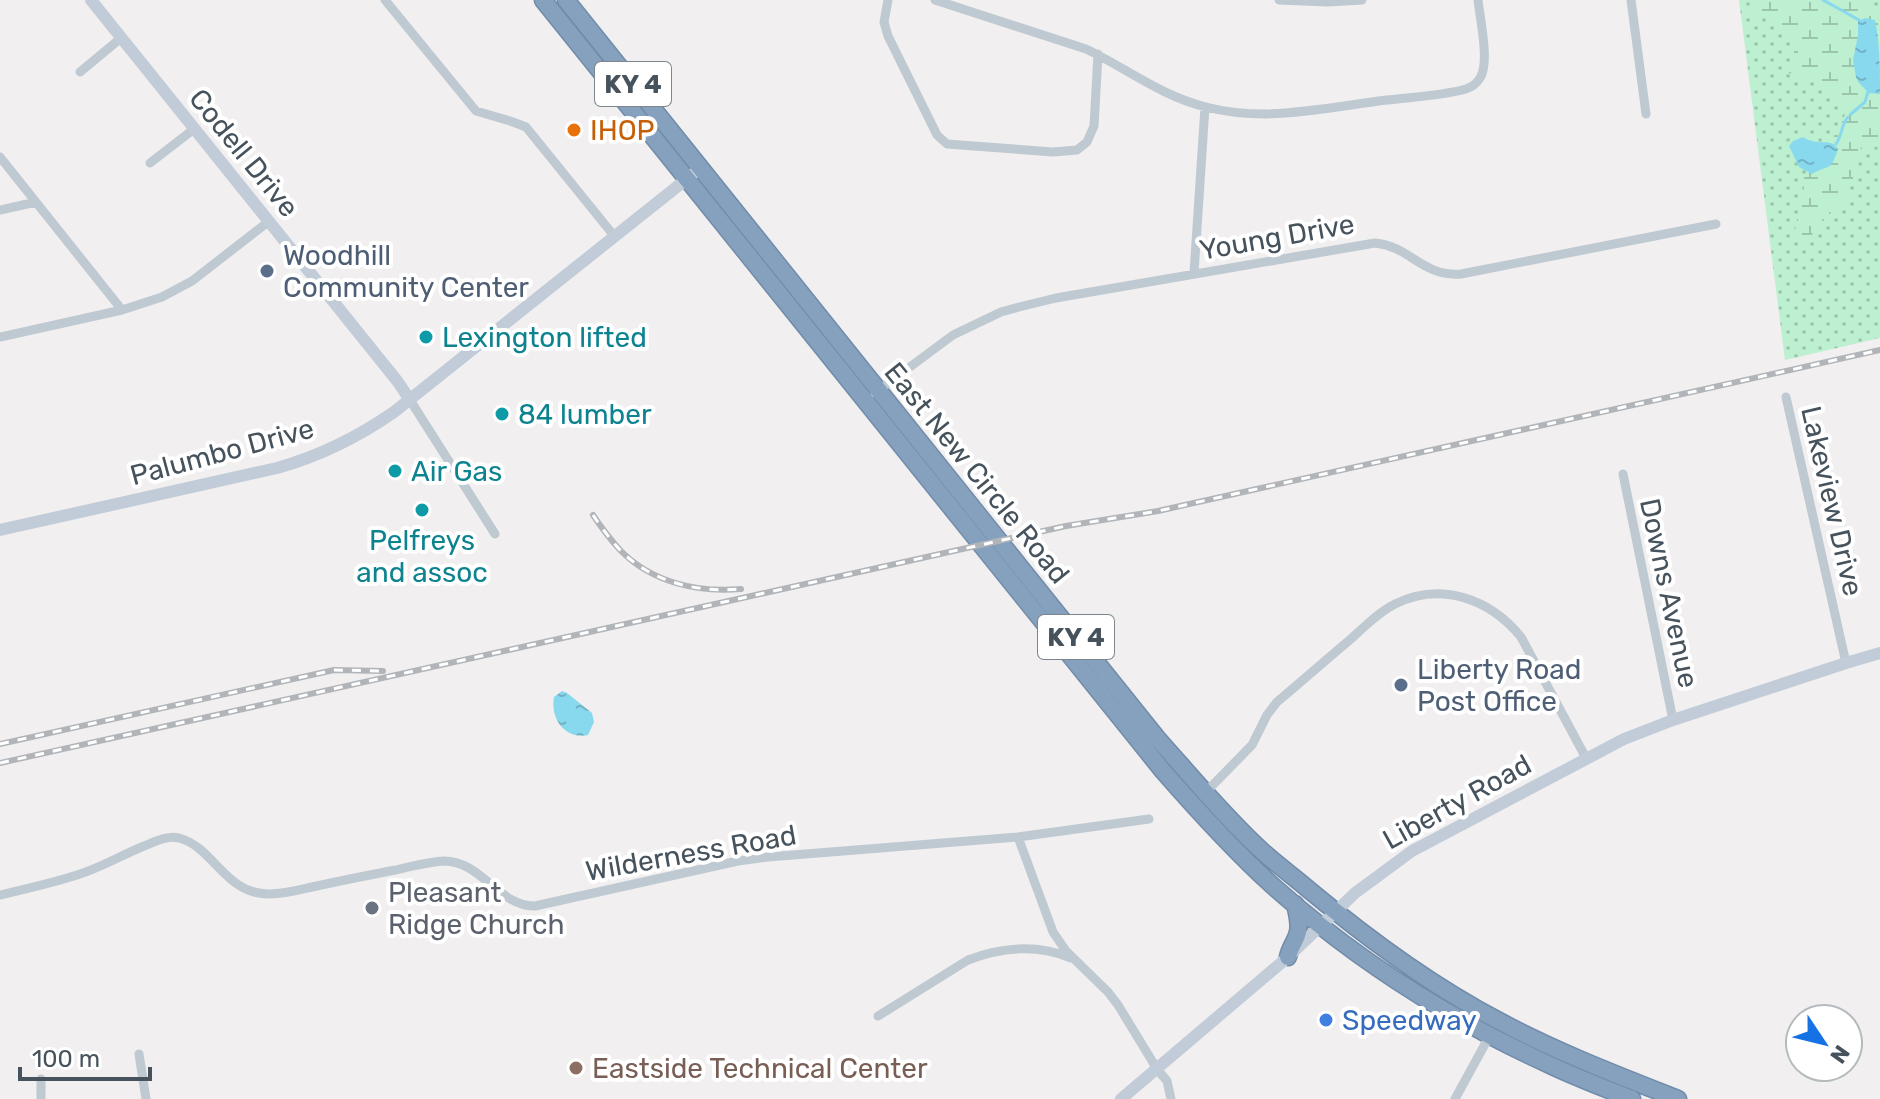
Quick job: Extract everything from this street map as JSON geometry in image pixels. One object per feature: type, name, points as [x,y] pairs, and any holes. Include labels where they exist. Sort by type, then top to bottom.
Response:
[{"type":"highway","name":"East New Circle Road","points":[[543,0],[687,179],[1157,738],[1263,852],[1386,952],[1497,1032],[1549,1065],[1632,1099]]},
{"type":"highway","name":"East New Circle Road","points":[[566,0],[701,168],[1090,682],[1193,805],[1245,860],[1322,926],[1381,970],[1435,1004],[1497,1032],[1678,1099]]},
{"type":"highway","points":[[1288,957],[1298,932],[1295,904]]},
{"type":"street","name":"Codell Drive","points":[[91,0],[398,382],[495,534]]},
{"type":"street","points":[[385,0],[476,111],[526,127],[615,237]]},
{"type":"street","points":[[888,0],[884,22],[888,36],[937,135],[947,144],[1053,152],[1077,150],[1087,142],[1094,126],[1098,54]]},
{"type":"street","points":[[935,0],[1074,44],[1098,54],[1163,92],[1205,107],[1260,114],[1470,87],[1479,81],[1484,68],[1478,0]]},
{"type":"street","points":[[1279,0],[1362,0]]},
{"type":"street","points":[[1631,0],[1646,114]]},
{"type":"street","points":[[80,72],[121,38]]},
{"type":"street","points":[[1194,273],[1205,107]]},
{"type":"street","points":[[150,163],[194,129]]},
{"type":"street","points":[[0,157],[122,310]]},
{"type":"street","name":"Palumbo Drive","points":[[0,530],[294,464],[352,439],[410,400],[701,168]]},
{"type":"street","points":[[0,210],[36,202]]},
{"type":"street","points":[[0,337],[122,310],[178,290],[268,222]]},
{"type":"street","name":"Young Drive","points":[[871,396],[953,335],[1001,312],[1056,298],[1375,243],[1396,248],[1432,271],[1461,274],[1716,224]]},
{"type":"street","name":"Lakeview Drive","points":[[1786,397],[1846,663]]},
{"type":"street","name":"Downs Avenue","points":[[1623,474],[1673,720]]},
{"type":"street","points":[[1193,805],[1252,745],[1277,702],[1382,612],[1396,604],[1427,595],[1469,598],[1492,609],[1512,626],[1521,637],[1586,758]]},
{"type":"street","name":"Liberty Road","points":[[1121,1099],[1288,957],[1379,874],[1412,851],[1624,739],[1673,720],[1880,653]]},
{"type":"street","points":[[1149,819],[1018,837],[1053,932],[1074,959],[1108,992],[1167,1081],[1171,1099]]},
{"type":"street","name":"Wilderness Road","points":[[0,895],[79,875],[142,847],[174,837],[197,848],[232,881],[254,892],[281,894],[444,861],[472,869],[526,906],[766,857],[1018,837]]},
{"type":"street","points":[[878,1016],[968,960],[994,952],[1026,948],[1074,959]]},
{"type":"street","points":[[1455,1099],[1480,1053],[1497,1032]]},
{"type":"street","points":[[139,1054],[146,1099]]},
{"type":"street","points":[[41,1079],[41,1099]]},
{"type":"green space","points":[[1739,0],[1880,0],[1880,338],[1785,360]]},
{"type":"green space","points":[[1748,0],[1860,0],[1880,20],[1880,149],[1875,146],[1861,147],[1846,197],[1807,241],[1797,237],[1795,226],[1804,196],[1804,178],[1833,138],[1848,109],[1823,85],[1786,72],[1796,64],[1793,40],[1776,21],[1755,16]]},
{"type":"water","points":[[1865,18],[1875,20],[1880,94],[1869,93],[1856,77],[1853,60],[1858,21]]},
{"type":"water","points":[[1803,137],[1835,145],[1838,149],[1831,165],[1812,174],[1799,167],[1789,146]]},
{"type":"water","points":[[562,691],[592,713],[594,722],[588,735],[572,734],[557,720],[554,697]]},
{"type":"waterway","points":[[1823,0],[1859,20]]},
{"type":"waterway","points":[[1851,114],[1865,102],[1868,92]]},
{"type":"waterway","points":[[1836,144],[1848,117]]},
{"type":"railway","points":[[0,763],[1066,526],[1158,511],[1880,350]]},
{"type":"railway","points":[[593,515],[620,550],[646,570],[692,587],[741,589]]},
{"type":"railway","points":[[0,744],[334,670],[383,671]]},
{"type":"place","name":"IHOP","points":[[574,130]]},
{"type":"place","name":"Woodhill Community Center","points":[[267,271]]},
{"type":"place","name":"Lexington lifted","points":[[426,337]]},
{"type":"place","name":"84 lumber","points":[[502,414]]},
{"type":"place","name":"Air Gas","points":[[395,471]]},
{"type":"place","name":"Pelfreys and assoc","points":[[422,510]]},
{"type":"place","name":"Liberty Road Post Office","points":[[1401,685]]},
{"type":"place","name":"Pleasant Ridge Church","points":[[372,908]]},
{"type":"place","name":"Speedway","points":[[1326,1020]]},
{"type":"place","name":"Eastside Technical Center","points":[[576,1068]]}]
